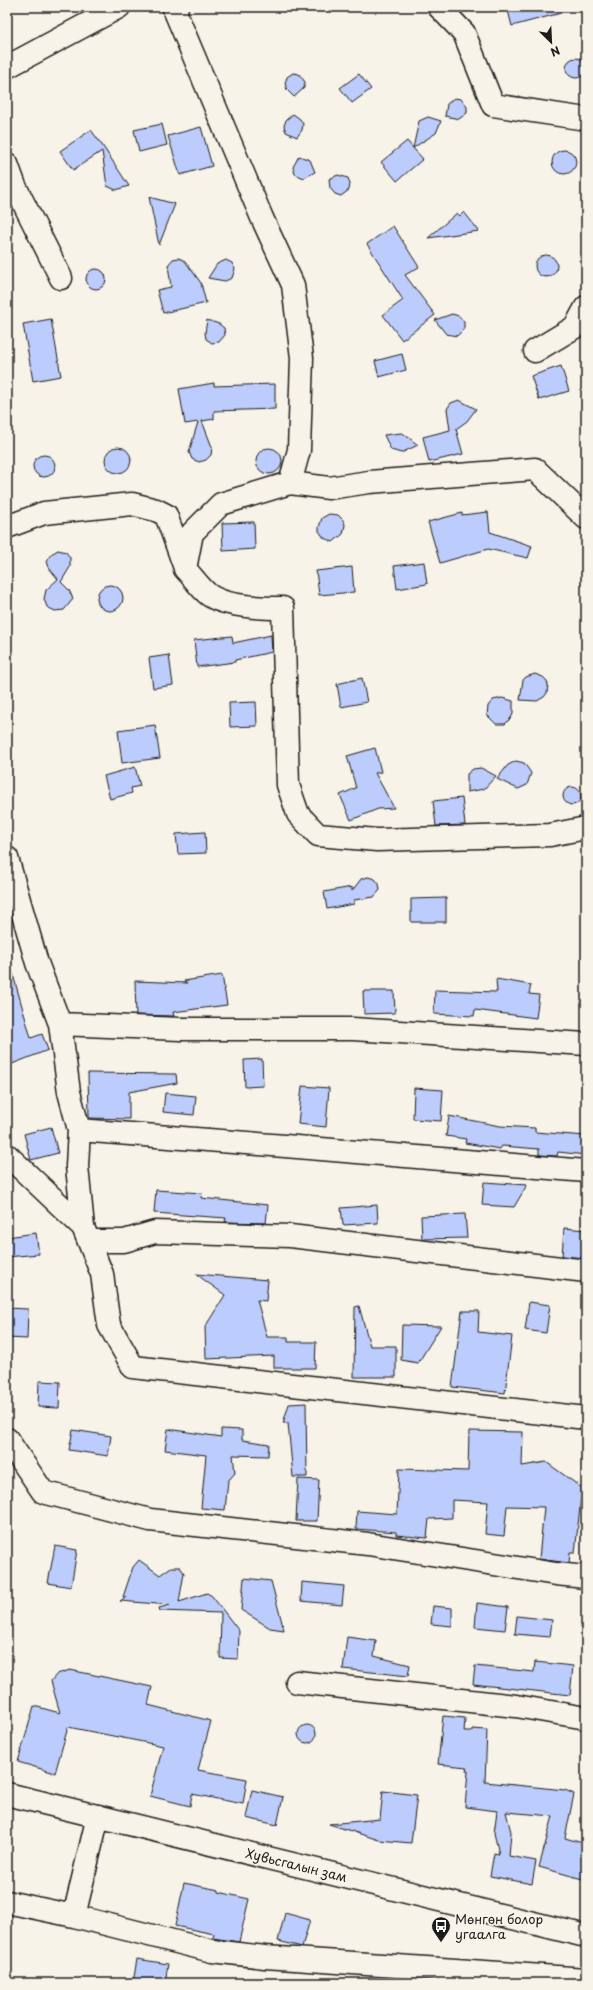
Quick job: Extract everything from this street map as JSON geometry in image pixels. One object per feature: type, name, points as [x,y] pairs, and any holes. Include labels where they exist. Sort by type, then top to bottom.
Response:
[{"type":"street","points":[[7,68],[119,7]]},
{"type":"street","points":[[177,7],[174,9],[216,112],[293,285],[302,358],[299,450],[290,483]]},
{"type":"street","points":[[439,7],[464,33],[493,105],[586,119]]},
{"type":"street","points":[[7,164],[15,186],[61,278]]},
{"type":"street","points":[[535,351],[575,327],[586,307]]},
{"type":"street","points":[[185,569],[192,533],[221,504],[290,483],[329,488],[370,482],[535,469],[586,518]]},
{"type":"street","points":[[7,527],[44,514],[132,504],[156,510],[166,515],[185,569],[209,595],[228,603],[262,608],[283,608],[288,785],[298,814],[318,835],[377,840],[550,835],[586,828]]},
{"type":"street","points":[[7,858],[37,963],[60,1024],[69,1092],[79,1130],[77,1166],[86,1234],[102,1274],[109,1326],[133,1367],[586,1418]]},
{"type":"street","points":[[60,1024],[180,1029],[353,1029],[586,1044]]},
{"type":"street","points":[[79,1130],[586,1171]]},
{"type":"street","points":[[7,1155],[86,1234],[124,1241],[155,1232],[290,1236],[586,1271]]},
{"type":"street","points":[[7,1439],[43,1492],[150,1520],[368,1544],[556,1574],[586,1577]]},
{"type":"street","points":[[297,1682],[516,1706],[586,1718]]},
{"type":"street","name":"Хувьсгалын зам","points":[[7,1794],[586,1936]]},
{"type":"street","points":[[74,1916],[98,1816]]},
{"type":"street","points":[[7,1902],[74,1916],[212,1951],[586,1979]]},
{"type":"building","points":[[507,7],[561,7],[561,13],[512,26]]},
{"type":"building","points":[[572,58],[580,58],[586,64],[586,72],[580,78],[572,78],[566,72],[566,64]]},
{"type":"building","points":[[293,73],[299,74],[305,82],[304,88],[294,97],[287,90],[285,83],[287,77]]},
{"type":"building","points":[[359,74],[371,89],[352,103],[340,88]]},
{"type":"building","points":[[454,98],[461,99],[467,107],[467,113],[459,119],[445,116],[447,104]]},
{"type":"building","points":[[293,114],[300,119],[303,124],[302,130],[297,137],[286,132],[284,126],[286,120]]},
{"type":"building","points":[[428,117],[441,121],[436,133],[413,148],[419,121]]},
{"type":"building","points":[[162,124],[167,145],[139,152],[134,130]]},
{"type":"building","points":[[201,127],[212,166],[180,175],[168,136]]},
{"type":"building","points":[[91,130],[129,186],[116,190],[107,186],[102,151],[73,170],[60,151]]},
{"type":"building","points":[[407,141],[423,159],[397,181],[381,162]]},
{"type":"building","points":[[564,150],[572,154],[576,162],[572,170],[564,174],[556,170],[552,162],[556,154]]},
{"type":"building","points":[[299,156],[310,160],[315,172],[304,178],[295,174],[293,167]]},
{"type":"building","points":[[338,175],[348,178],[350,184],[349,190],[341,196],[335,194],[330,188],[329,179]]},
{"type":"building","points":[[149,197],[175,204],[159,245]]},
{"type":"building","points":[[464,212],[479,231],[428,238],[457,213],[460,216]]},
{"type":"building","points":[[393,226],[419,267],[405,275],[435,315],[402,340],[383,315],[403,300],[367,244]]},
{"type":"building","points":[[546,255],[554,258],[557,266],[554,274],[546,277],[538,274],[535,266],[538,258]]},
{"type":"building","points":[[179,258],[185,261],[201,283],[206,303],[163,313],[157,290],[171,287],[168,265],[173,259]]},
{"type":"building","points":[[226,260],[232,263],[235,269],[232,278],[225,281],[208,278],[217,264]]},
{"type":"building","points":[[92,269],[100,269],[106,275],[106,283],[100,289],[92,289],[86,283],[86,275]]},
{"type":"building","points":[[452,314],[459,316],[464,322],[464,329],[457,336],[446,334],[435,320]]},
{"type":"building","points":[[51,319],[61,376],[33,381],[23,324]]},
{"type":"building","points":[[207,320],[219,324],[224,328],[225,335],[219,342],[212,343],[206,339],[205,333]]},
{"type":"building","points":[[402,354],[406,370],[379,377],[375,361]]},
{"type":"building","points":[[561,366],[569,391],[539,400],[531,376]]},
{"type":"building","points":[[214,383],[214,386],[275,384],[275,409],[214,411],[214,419],[202,421],[212,447],[211,455],[206,460],[199,462],[192,459],[189,452],[198,422],[185,424],[179,389]]},
{"type":"building","points":[[459,400],[476,409],[467,421],[456,429],[463,454],[429,462],[423,437],[450,430],[447,409],[451,403]]},
{"type":"building","points":[[401,433],[418,445],[401,453],[391,450],[384,435]]},
{"type":"building","points":[[118,447],[127,451],[131,460],[127,469],[118,473],[109,469],[105,460],[109,451]]},
{"type":"building","points":[[269,448],[278,452],[282,461],[278,470],[269,474],[260,470],[256,461],[260,452]]},
{"type":"building","points":[[44,455],[52,458],[55,466],[52,474],[44,477],[36,474],[33,466],[36,458]]},
{"type":"building","points":[[488,512],[490,532],[532,546],[528,558],[488,549],[440,563],[428,522],[462,513],[462,515]]},
{"type":"building","points":[[329,514],[338,515],[344,521],[345,525],[343,534],[333,542],[324,538],[319,531],[322,518]]},
{"type":"building","points":[[254,522],[255,549],[223,551],[222,523]]},
{"type":"building","points":[[58,550],[66,552],[70,558],[70,567],[61,582],[69,590],[73,599],[64,610],[55,611],[47,607],[44,599],[46,590],[58,579],[49,568],[47,561],[51,554]]},
{"type":"building","points":[[424,562],[427,584],[397,589],[394,566]]},
{"type":"building","points":[[352,567],[354,592],[319,595],[316,571]]},
{"type":"building","points":[[110,585],[119,589],[123,598],[119,607],[110,611],[101,607],[97,598],[101,589]]},
{"type":"building","points":[[271,635],[272,652],[235,660],[235,662],[197,667],[194,640],[232,636],[233,643]]},
{"type":"building","points":[[169,655],[173,685],[153,688],[149,658]]},
{"type":"building","points":[[535,674],[543,677],[547,681],[547,693],[544,697],[537,701],[520,700],[523,680],[526,677]]},
{"type":"building","points":[[362,678],[367,702],[341,707],[337,684]]},
{"type":"building","points":[[502,698],[513,701],[513,714],[505,724],[496,724],[487,715],[488,706],[493,700]]},
{"type":"building","points":[[256,702],[257,726],[230,727],[229,703]]},
{"type":"building","points":[[155,725],[160,758],[122,763],[118,730]]},
{"type":"building","points":[[375,748],[381,772],[375,773],[394,808],[378,809],[351,820],[340,795],[356,788],[347,756]]},
{"type":"building","points":[[516,761],[524,763],[531,773],[527,785],[518,789],[497,779],[508,765]]},
{"type":"building","points":[[135,767],[140,786],[131,788],[132,793],[110,799],[104,776]]},
{"type":"building","points":[[481,768],[496,776],[484,789],[467,792],[467,774],[473,769]]},
{"type":"building","points":[[572,787],[578,790],[581,796],[578,802],[572,805],[566,802],[563,796],[566,790]]},
{"type":"building","points":[[462,798],[465,825],[436,826],[433,801]]},
{"type":"building","points":[[205,832],[206,853],[178,854],[176,834]]},
{"type":"building","points":[[368,877],[375,879],[379,884],[380,890],[374,897],[354,900],[354,904],[327,909],[324,892],[352,887],[352,891],[361,879]]},
{"type":"building","points":[[446,898],[446,922],[411,922],[411,899]]},
{"type":"building","points":[[12,971],[31,1038],[42,1034],[48,1050],[7,1066],[7,972]]},
{"type":"building","points":[[222,975],[227,1005],[173,1012],[174,1016],[136,1015],[135,981],[187,983],[184,981]]},
{"type":"building","points":[[496,979],[531,985],[529,994],[539,995],[536,1018],[475,1010],[474,1016],[434,1014],[435,990],[497,992]]},
{"type":"building","points":[[363,991],[394,991],[395,1013],[364,1014]]},
{"type":"building","points":[[262,1059],[263,1086],[245,1087],[244,1060]]},
{"type":"building","points":[[88,1073],[176,1074],[177,1083],[129,1092],[129,1119],[89,1118]]},
{"type":"building","points":[[302,1086],[329,1088],[326,1127],[298,1124]]},
{"type":"building","points":[[414,1088],[443,1090],[441,1121],[413,1119]]},
{"type":"building","points":[[165,1093],[196,1096],[194,1115],[163,1112]]},
{"type":"building","points":[[449,1116],[500,1126],[535,1128],[535,1132],[586,1136],[586,1155],[558,1152],[557,1156],[539,1155],[539,1149],[502,1146],[500,1149],[465,1143],[466,1139],[446,1136]]},
{"type":"building","points":[[51,1127],[58,1153],[31,1160],[24,1134]]},
{"type":"building","points":[[484,1182],[527,1185],[514,1207],[482,1205]]},
{"type":"building","points":[[156,1190],[202,1193],[201,1198],[268,1205],[266,1223],[225,1222],[226,1218],[154,1213]]},
{"type":"building","points":[[377,1205],[378,1223],[343,1225],[341,1208]]},
{"type":"building","points":[[465,1214],[467,1238],[422,1239],[421,1216]]},
{"type":"building","points":[[564,1228],[586,1230],[586,1258],[562,1256]]},
{"type":"building","points":[[36,1233],[39,1254],[7,1257],[7,1237]]},
{"type":"building","points":[[196,1274],[268,1280],[266,1301],[257,1300],[267,1337],[288,1337],[288,1342],[316,1342],[315,1368],[274,1368],[274,1356],[206,1359],[205,1327],[225,1295]]},
{"type":"building","points":[[529,1302],[550,1305],[546,1333],[525,1330]]},
{"type":"building","points":[[359,1306],[370,1346],[396,1346],[396,1377],[354,1377],[355,1307]]},
{"type":"building","points":[[7,1308],[28,1309],[27,1339],[7,1338]]},
{"type":"building","points":[[462,1311],[479,1311],[478,1332],[512,1336],[505,1393],[452,1387]]},
{"type":"building","points":[[402,1325],[441,1326],[418,1363],[401,1360]]},
{"type":"building","points":[[39,1381],[60,1382],[59,1408],[38,1407]]},
{"type":"building","points":[[306,1403],[307,1477],[293,1477],[288,1423],[283,1423],[289,1404]]},
{"type":"building","points":[[168,1429],[221,1437],[221,1429],[242,1430],[242,1440],[269,1444],[268,1456],[233,1455],[235,1473],[228,1481],[225,1510],[201,1508],[206,1455],[165,1450]]},
{"type":"building","points":[[73,1430],[111,1436],[108,1456],[69,1450]]},
{"type":"building","points":[[469,1431],[523,1432],[522,1466],[546,1462],[582,1488],[575,1553],[570,1553],[569,1563],[539,1559],[544,1507],[507,1506],[504,1536],[485,1534],[488,1502],[452,1500],[452,1518],[429,1519],[427,1538],[396,1535],[396,1532],[356,1529],[357,1511],[397,1514],[399,1469],[468,1471]]},
{"type":"building","points":[[298,1479],[319,1480],[317,1521],[296,1521]]},
{"type":"building","points":[[55,1546],[77,1550],[71,1587],[48,1583]]},
{"type":"building","points":[[139,1560],[160,1575],[171,1567],[180,1567],[184,1573],[179,1602],[207,1593],[212,1596],[239,1631],[238,1659],[220,1658],[221,1613],[160,1611],[159,1608],[170,1605],[120,1601],[126,1597],[123,1597],[133,1567]]},
{"type":"building","points":[[244,1578],[271,1581],[284,1630],[270,1628],[241,1610]]},
{"type":"building","points":[[302,1582],[344,1586],[342,1605],[301,1601]]},
{"type":"building","points":[[477,1603],[508,1607],[505,1630],[475,1627]]},
{"type":"building","points":[[433,1606],[452,1608],[452,1626],[431,1624]]},
{"type":"building","points":[[517,1616],[552,1620],[550,1637],[515,1634]]},
{"type":"building","points":[[347,1637],[376,1641],[374,1656],[410,1665],[408,1676],[343,1669]]},
{"type":"building","points":[[535,1662],[573,1666],[570,1695],[473,1684],[475,1666],[534,1672]]},
{"type":"building","points":[[70,1670],[152,1687],[148,1705],[211,1721],[198,1770],[247,1779],[243,1804],[192,1794],[190,1806],[150,1796],[163,1746],[68,1727],[55,1773],[18,1762],[34,1706],[60,1713],[51,1681],[57,1674]]},
{"type":"building","points":[[443,1716],[465,1718],[464,1732],[472,1732],[472,1729],[487,1730],[485,1782],[565,1790],[574,1794],[565,1838],[586,1844],[586,1880],[539,1867],[553,1816],[506,1812],[511,1832],[509,1856],[536,1861],[532,1884],[490,1876],[494,1853],[499,1854],[494,1833],[497,1811],[465,1807],[467,1767],[438,1764]]},
{"type":"building","points":[[307,1725],[313,1728],[316,1734],[313,1740],[307,1743],[301,1740],[298,1734],[301,1728]]},
{"type":"building","points":[[252,1790],[283,1797],[277,1825],[246,1818]]},
{"type":"building","points":[[383,1791],[417,1795],[411,1843],[379,1840],[329,1824],[380,1819]]},
{"type":"building","points":[[184,1883],[219,1890],[219,1892],[249,1899],[239,1942],[213,1938],[214,1934],[175,1926]]},
{"type":"building","points":[[285,1913],[310,1920],[302,1947],[278,1941]]},
{"type":"building","points":[[137,1959],[168,1964],[165,1983],[133,1983]]},
{"type":"place","name":"Мөнгөн болор угаалга","points":[[441,1943]]}]
